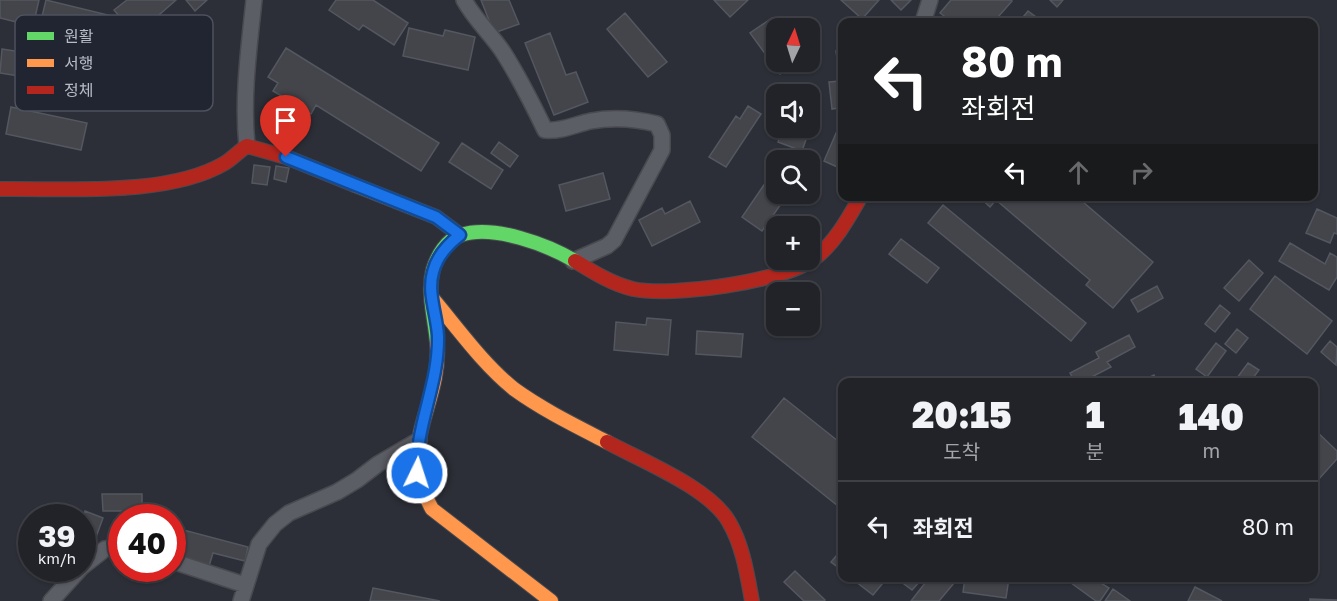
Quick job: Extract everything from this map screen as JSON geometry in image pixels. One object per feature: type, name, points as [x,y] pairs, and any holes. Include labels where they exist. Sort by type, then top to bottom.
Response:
[{"type":"street","points":[[247,146],[245,130],[247,80],[254,0]]},
{"type":"street","points":[[464,0],[502,51],[529,96],[545,130],[555,131],[602,119],[643,120],[657,124],[662,135],[662,150],[614,240],[607,246],[573,261]]},
{"type":"street","points":[[924,18],[930,0]]},
{"type":"street","points":[[0,189],[158,184],[225,163],[247,146]]},
{"type":"street","points":[[247,146],[286,157],[436,217],[460,235]]},
{"type":"street","points":[[551,601],[432,509],[423,494],[417,473],[416,456],[438,358],[438,333],[431,288],[438,258],[448,244],[460,235],[476,233],[529,241],[548,247],[634,289],[654,292],[690,290],[797,269],[815,258],[834,238],[858,201]]},
{"type":"street","points":[[432,298],[488,364],[515,389],[552,413],[694,488],[723,511],[741,547],[752,601]]},
{"type":"street","points":[[241,601],[259,544],[275,524],[289,513],[347,486],[419,440]]},
{"type":"street","points":[[186,566],[245,585]]},
{"type":"street","points":[[51,601],[69,582]]},
{"type":"building","points":[[0,0],[39,0],[36,15],[15,15],[15,22],[0,18]]},
{"type":"building","points":[[46,0],[108,15],[42,15]]},
{"type":"building","points":[[127,0],[176,0],[159,15],[118,15],[114,10]]},
{"type":"building","points":[[186,0],[207,0],[195,11]]},
{"type":"building","points":[[336,0],[373,0],[408,23],[394,45],[363,25],[359,30],[329,10]]},
{"type":"building","points":[[481,0],[509,0],[519,24],[494,33]]},
{"type":"building","points":[[714,0],[748,0],[730,17]]},
{"type":"building","points":[[841,0],[879,0],[861,18]]},
{"type":"building","points":[[891,0],[911,0],[901,10]]},
{"type":"building","points":[[951,0],[1012,1],[999,18],[947,18],[940,13]]},
{"type":"building","points":[[1050,0],[1063,0],[1057,7]]},
{"type":"building","points":[[1028,11],[1038,18],[1022,18]]},
{"type":"building","points":[[625,13],[667,62],[648,77],[607,29]]},
{"type":"building","points":[[766,22],[766,55],[750,33]]},
{"type":"building","points":[[409,28],[443,36],[445,30],[475,37],[468,70],[403,56]]},
{"type":"building","points":[[550,33],[566,75],[576,72],[588,102],[554,115],[525,43]]},
{"type":"building","points":[[286,48],[439,143],[421,171],[316,105],[311,114],[273,91],[278,83],[268,77]]},
{"type":"building","points":[[2,49],[15,51],[15,75],[0,73]]},
{"type":"building","points":[[838,81],[838,108],[832,109],[829,82]]},
{"type":"building","points":[[748,106],[761,114],[726,167],[709,157],[736,116],[740,119]]},
{"type":"building","points":[[11,107],[15,108],[15,111],[30,111],[87,123],[81,150],[6,134]]},
{"type":"building","points":[[838,129],[838,167],[824,161]]},
{"type":"building","points":[[779,138],[807,138],[802,150],[778,142]]},
{"type":"building","points":[[499,142],[518,156],[510,167],[491,153]]},
{"type":"building","points":[[462,143],[503,170],[491,189],[449,162]]},
{"type":"building","points":[[254,165],[270,167],[267,185],[252,183]]},
{"type":"building","points":[[276,166],[289,168],[286,182],[274,179]]},
{"type":"building","points":[[603,173],[610,199],[566,211],[559,185]]},
{"type":"building","points":[[766,182],[766,204],[781,204],[773,216],[766,216],[766,225],[762,231],[742,217]]},
{"type":"building","points":[[690,201],[700,222],[652,246],[639,220],[662,208],[665,214]]},
{"type":"building","points":[[983,201],[995,201],[990,207]]},
{"type":"building","points":[[997,201],[1082,201],[1153,262],[1113,308],[1086,285],[1090,280]]},
{"type":"building","points":[[943,205],[1086,323],[1071,341],[928,223]]},
{"type":"building","points":[[1317,209],[1337,218],[1337,234],[1334,233],[1330,243],[1306,233]]},
{"type":"building","points":[[901,239],[939,268],[927,283],[889,254]]},
{"type":"building","points":[[1290,243],[1325,264],[1330,253],[1337,257],[1337,277],[1329,290],[1279,261]]},
{"type":"building","points":[[1249,260],[1263,273],[1239,301],[1224,288]]},
{"type":"building","points":[[1275,276],[1332,321],[1307,354],[1250,309]]},
{"type":"building","points":[[1157,286],[1163,298],[1138,312],[1131,300]]},
{"type":"building","points":[[1220,305],[1230,313],[1215,332],[1205,324]]},
{"type":"building","points":[[647,318],[671,320],[668,355],[614,350],[616,322],[646,325]]},
{"type":"building","points":[[1237,329],[1248,338],[1236,353],[1225,344]]},
{"type":"building","points":[[697,331],[743,334],[741,357],[696,354]]},
{"type":"building","points":[[1129,335],[1135,347],[1107,362],[1111,367],[1090,378],[1073,378],[1070,373],[1099,358],[1096,352]]},
{"type":"building","points":[[1330,341],[1337,347],[1336,365],[1321,352]]},
{"type":"building","points":[[1216,343],[1226,351],[1207,377],[1196,369]]},
{"type":"building","points":[[1248,363],[1259,370],[1253,378],[1237,378]]},
{"type":"building","points":[[784,398],[838,441],[838,506],[752,437]]},
{"type":"building","points":[[1318,433],[1337,451],[1337,459],[1318,480]]},
{"type":"building","points":[[102,494],[142,494],[142,504],[108,504],[108,511],[103,511]]},
{"type":"building","points":[[96,515],[103,518],[96,537]]},
{"type":"building","points":[[186,531],[248,547],[245,561],[213,553],[209,566],[186,560]]},
{"type":"building","points":[[838,554],[838,567],[831,562]]},
{"type":"building","points":[[795,571],[824,601],[804,601],[784,582]]},
{"type":"building","points":[[856,582],[883,583],[873,595]]},
{"type":"building","points":[[901,582],[919,582],[912,590]]},
{"type":"building","points":[[926,582],[954,583],[939,601],[911,601]]},
{"type":"building","points":[[964,582],[1008,582],[1006,598],[963,592]]},
{"type":"building","points":[[1070,582],[1099,582],[1109,588],[1100,601],[1096,601]]},
{"type":"building","points":[[1195,587],[1222,601],[1188,601]]},
{"type":"building","points":[[373,588],[440,601],[370,601]]},
{"type":"building","points":[[1113,589],[1130,601],[1105,601]]},
{"type":"building","points":[[1310,599],[1337,600],[1337,601],[1310,601]]},
{"type":"traffic: fast","points":[[437,343],[431,279],[440,254],[456,237],[474,232],[504,234],[536,243],[575,261]]},
{"type":"traffic: slow","points":[[355,185],[436,217],[460,235]]},
{"type":"traffic: slow","points":[[433,299],[482,358],[514,389],[548,411],[607,442]]},
{"type":"traffic: slow","points":[[437,343],[437,366],[418,444],[417,464],[422,486],[432,509],[551,601]]},
{"type":"traffic: jam","points":[[0,189],[116,188],[175,181],[202,174],[225,163],[247,146],[286,157],[355,185]]},
{"type":"traffic: jam","points":[[575,261],[603,277],[633,289],[673,291],[727,286],[779,274],[800,267],[815,258],[835,237],[858,201]]},
{"type":"traffic: jam","points":[[607,442],[674,476],[707,498],[720,510],[738,541],[752,601]]},
{"type":"route","points":[[286,157],[436,217],[460,235],[448,244],[438,258],[433,272],[431,288],[438,333],[438,358],[416,456],[417,473]]}]
